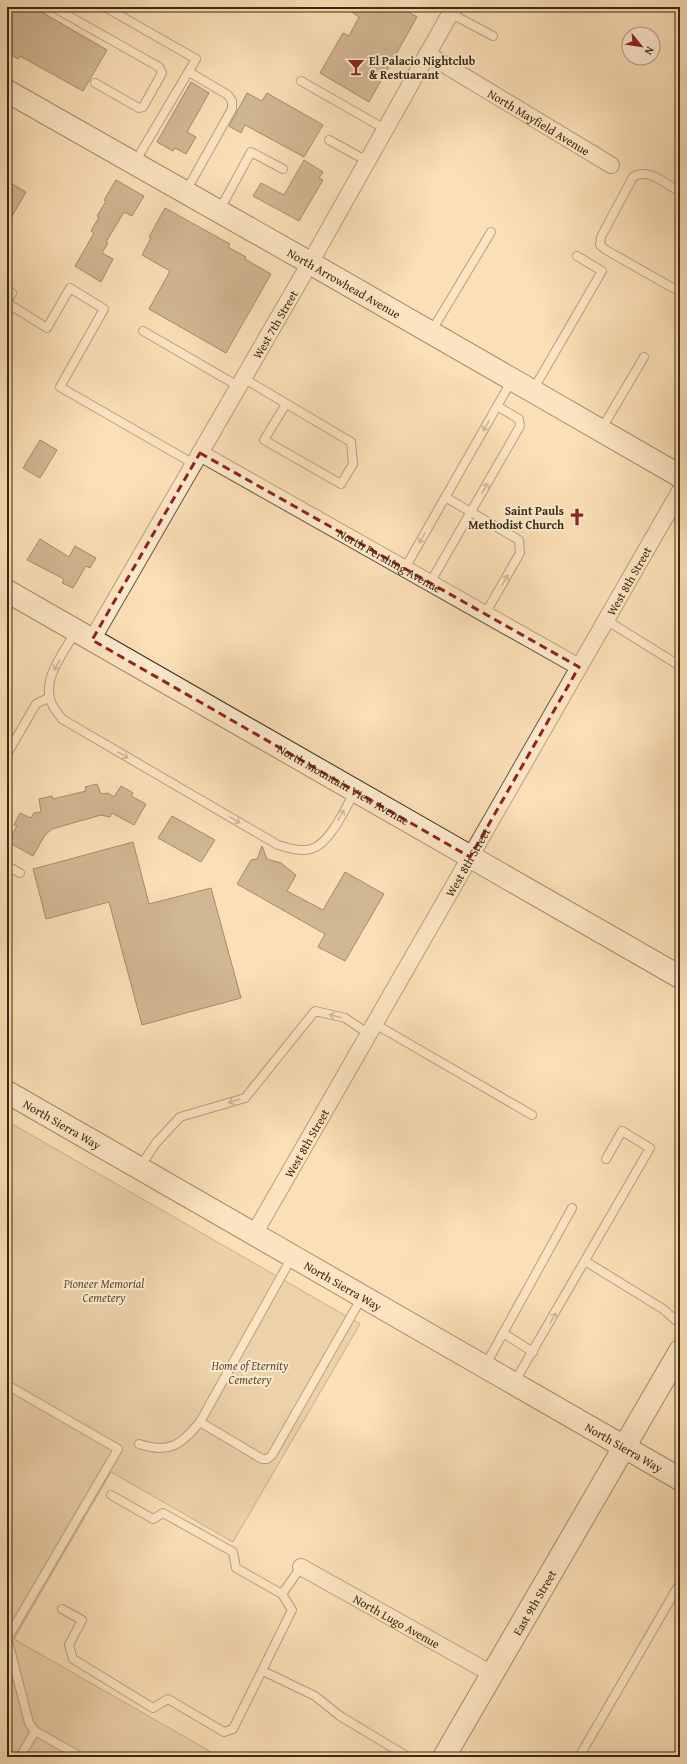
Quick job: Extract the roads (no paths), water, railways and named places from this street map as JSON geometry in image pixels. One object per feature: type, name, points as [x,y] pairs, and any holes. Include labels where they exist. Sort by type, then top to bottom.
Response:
[{"type":"street","name":"West 7th Street","points":[[84,635],[197,458],[310,262],[452,10]]},
{"type":"street","name":"North Mayfield Avenue","points":[[427,54],[611,165]]},
{"type":"street","name":"North Arrowhead Avenue","points":[[7,90],[310,262],[680,476]]},
{"type":"street","name":"North Pershing Avenue","points":[[197,458],[405,568],[579,667]]},
{"type":"street","name":"West 8th Street","points":[[254,1234],[680,490]]},
{"type":"street","name":"North Mountain View Avenue","points":[[7,591],[680,977]]},
{"type":"street","name":"North Sierra Way","points":[[7,1092],[680,1479]]},
{"type":"street","name":"East 9th Street","points":[[444,1757],[680,1351]]},
{"type":"street","name":"North Lugo Avenue","points":[[301,1567],[492,1674]]},
{"type":"lane","points":[[53,7],[159,67],[162,73],[143,107],[139,108],[95,83]]},
{"type":"lane","points":[[105,7],[196,59],[134,163]]},
{"type":"lane","points":[[452,10],[492,36]]},
{"type":"lane","points":[[185,192],[232,109],[232,101],[228,95],[189,72]]},
{"type":"lane","points":[[301,81],[385,129]]},
{"type":"lane","points":[[329,140],[367,161]]},
{"type":"lane","points":[[218,211],[252,152],[283,169]]},
{"type":"lane","points":[[680,192],[648,173],[638,174],[633,177],[601,237],[600,245],[606,250],[680,292]]},
{"type":"lane","points":[[430,332],[491,232]]},
{"type":"lane","points":[[532,391],[602,271],[577,256]]},
{"type":"lane","points":[[12,292],[7,303],[47,328],[70,288],[104,309],[60,387],[197,458]]},
{"type":"lane","points":[[143,332],[286,404],[350,442],[353,464],[341,484],[264,440],[286,404]]},
{"type":"lane","points":[[601,431],[644,357]]},
{"type":"lane","points":[[405,568],[512,380]]},
{"type":"lane","points":[[430,583],[520,426],[520,419],[497,406]]},
{"type":"lane","points":[[445,497],[519,540],[520,553],[485,614]]},
{"type":"lane","points":[[606,620],[680,666]]},
{"type":"lane","points":[[84,635],[52,675],[49,688],[50,697],[52,705],[62,719],[278,845],[295,850],[312,849],[322,842],[330,835],[355,791]]},
{"type":"lane","points":[[7,754],[36,704],[50,697]]},
{"type":"lane","points":[[7,866],[20,873]]},
{"type":"lane","points":[[139,1168],[156,1143],[180,1117],[245,1098],[315,1011],[346,1018],[372,1029],[532,1115]]},
{"type":"lane","points":[[514,1384],[650,1148],[622,1131],[606,1159]]},
{"type":"lane","points":[[484,1366],[572,1208]]},
{"type":"lane","points":[[139,1444],[152,1448],[163,1449],[177,1445],[190,1435],[200,1422],[293,1256]]},
{"type":"lane","points":[[585,1261],[663,1308],[680,1324]]},
{"type":"lane","points":[[200,1422],[262,1459],[267,1459],[272,1455],[362,1296]]},
{"type":"lane","points":[[503,1333],[533,1352]]},
{"type":"lane","points":[[7,1385],[118,1449],[7,1638],[29,1723],[35,1731],[81,1757]]},
{"type":"lane","points":[[62,1608],[82,1620],[69,1644],[72,1659],[153,1708],[168,1700],[224,1732],[233,1730],[292,1610],[282,1594],[236,1568],[233,1552],[163,1513],[153,1519],[111,1495]]},
{"type":"lane","points":[[282,1594],[301,1567]]},
{"type":"lane","points":[[579,1757],[680,1583]]},
{"type":"lane","points":[[263,1671],[316,1696],[340,1716],[408,1757]]},
{"type":"lane","points":[[20,1757],[35,1731]]},
{"type":"place","name":"El Palacio Nightclub & Restuarant","points":[[356,67]]},
{"type":"place","name":"Saint Pauls Methodist Church","points":[[577,517]]},
{"type":"park label","name":"Pioneer Memorial Cemetery","points":[[104,1290]]},
{"type":"park label","name":"Home of Eternity Cemetery","points":[[250,1372]]}]
